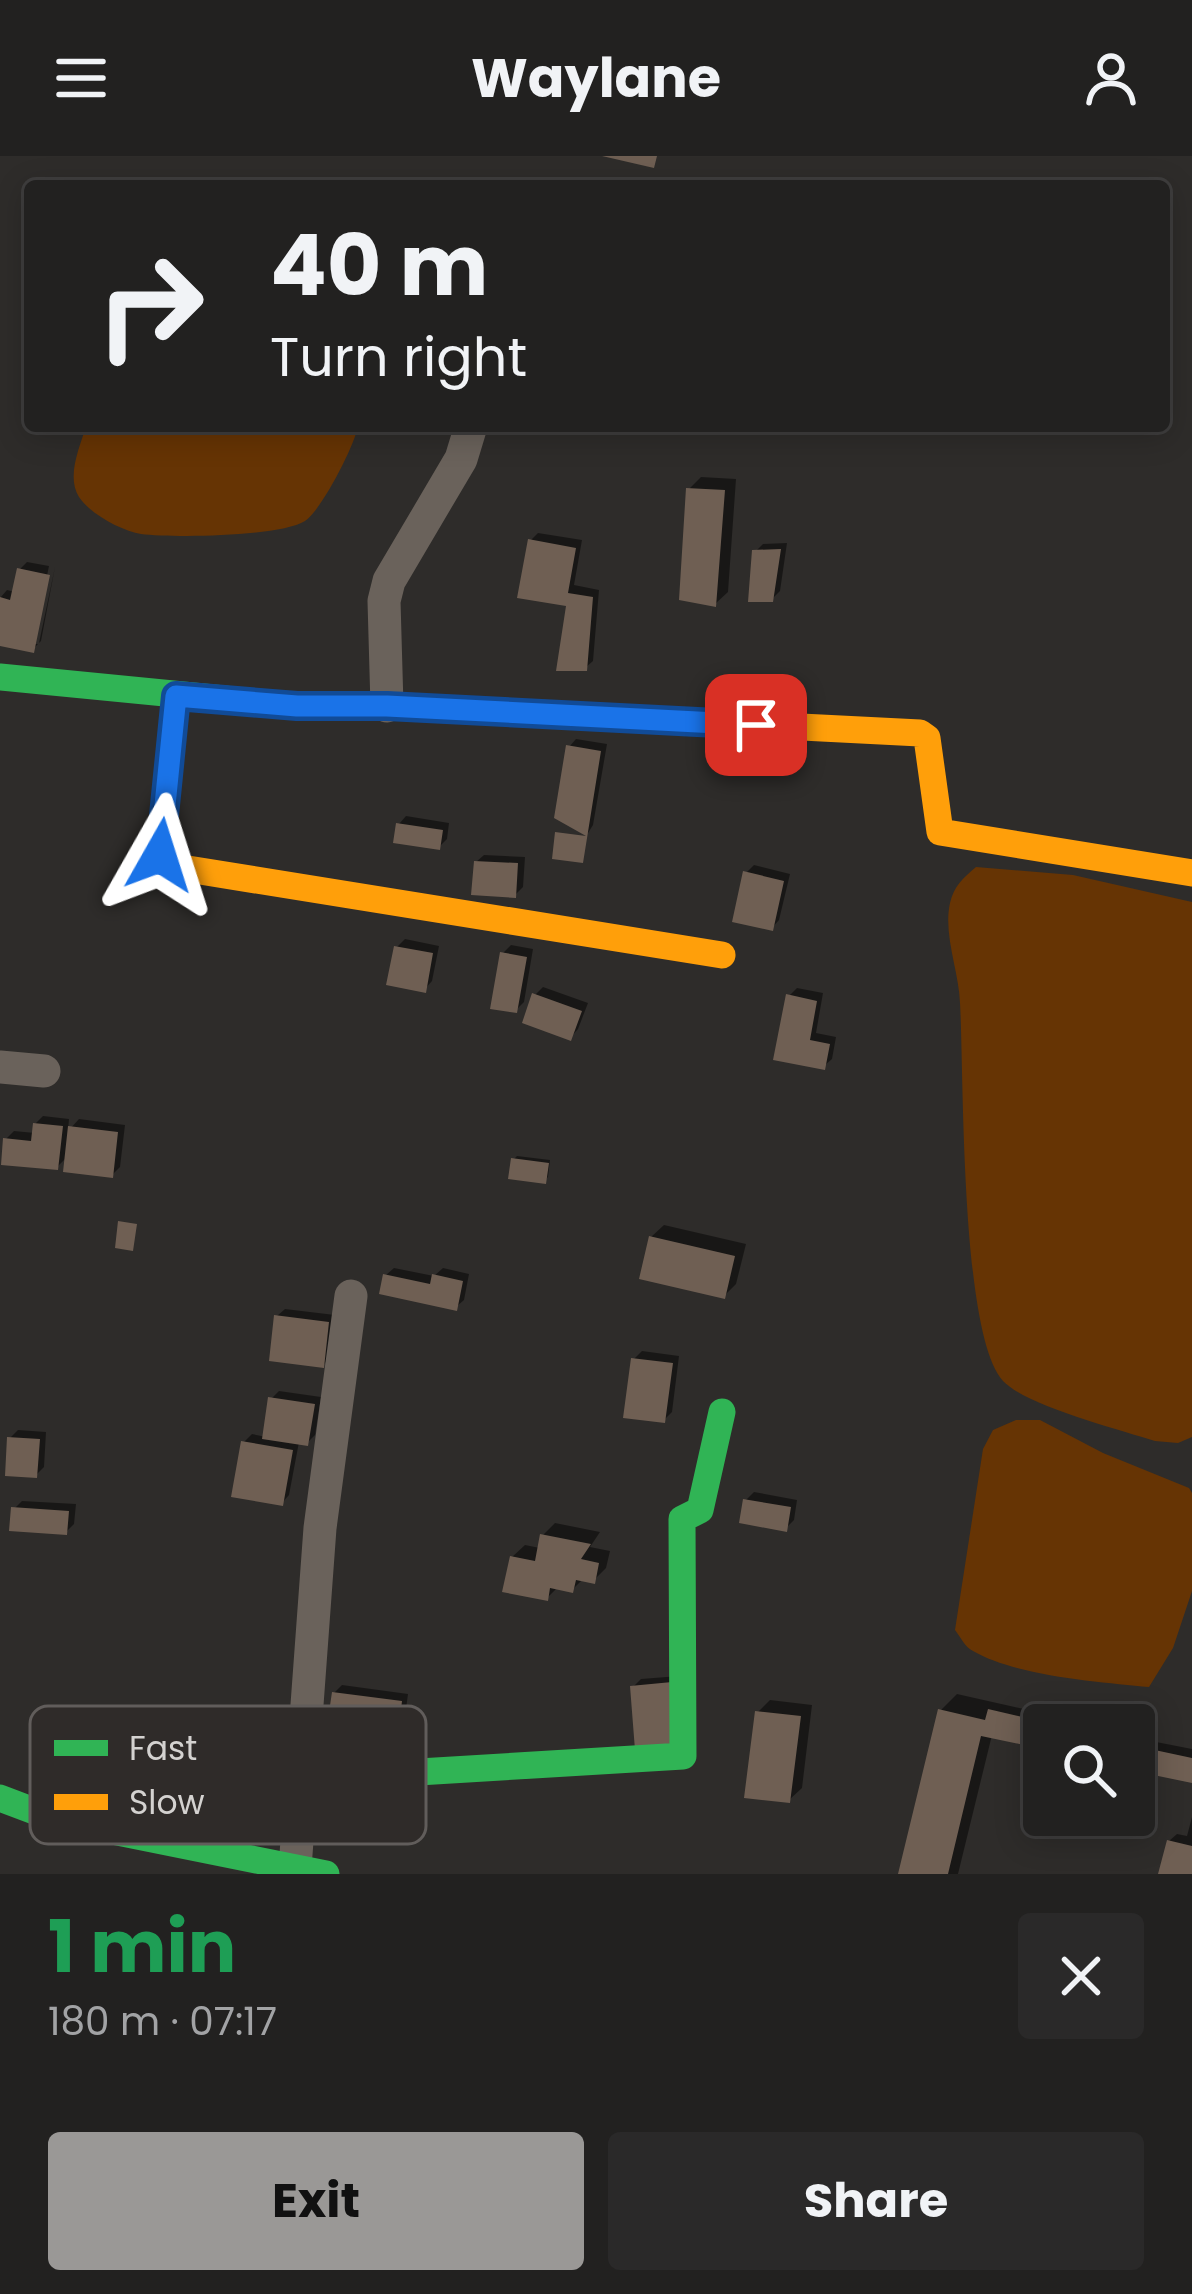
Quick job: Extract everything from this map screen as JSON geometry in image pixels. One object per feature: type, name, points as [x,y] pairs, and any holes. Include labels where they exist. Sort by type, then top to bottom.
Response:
[{"type":"street","points":[[387,706],[384,602],[389,581],[461,459],[469,432]]},
{"type":"street","points":[[0,677],[297,706],[387,706],[920,734],[927,738],[940,832],[1192,873]]},
{"type":"street","points":[[176,696],[160,855],[163,865],[722,955]]},
{"type":"street","points":[[0,1067],[44,1070]]},
{"type":"street","points":[[307,1706],[320,1528],[351,1296]]},
{"type":"street","points":[[426,1772],[683,1756],[682,1519],[700,1510],[722,1412]]},
{"type":"street","points":[[0,1798],[30,1809]]},
{"type":"street","points":[[177,1844],[311,1871]]},
{"type":"shaded area","points":[[84,432],[356,432],[312,515],[292,526],[250,533],[176,536],[125,529],[98,515],[79,497],[74,471]]},
{"type":"shaded area","points":[[976,867],[1073,875],[1192,902],[1192,1437],[1178,1443],[1155,1441],[1032,1399],[1003,1381],[989,1354],[972,1259],[960,1003],[948,928],[954,892]]},
{"type":"shaded area","points":[[1016,1420],[1040,1420],[1192,1493],[1192,1591],[1173,1648],[1149,1687],[1059,1676],[991,1660],[965,1645],[955,1630],[983,1449],[993,1430]]},
{"type":"building","points":[[602,156],[657,156],[654,168]]},
{"type":"building","points":[[686,488],[725,490],[716,607],[679,600]]},
{"type":"building","points":[[528,539],[576,548],[568,593],[593,597],[587,671],[556,671],[566,606],[517,598]]},
{"type":"building","points":[[781,549],[773,602],[748,602],[752,550]]},
{"type":"building","points":[[17,568],[50,575],[34,653],[0,646],[0,597],[10,600]]},
{"type":"building","points":[[566,745],[601,751],[583,863],[552,859],[555,832],[586,836],[554,818]]},
{"type":"building","points":[[396,823],[443,830],[440,850],[393,843]]},
{"type":"building","points":[[474,861],[518,863],[516,898],[471,895]]},
{"type":"building","points":[[743,871],[784,881],[773,931],[732,922]]},
{"type":"building","points":[[394,946],[433,953],[426,993],[386,985]]},
{"type":"building","points":[[500,952],[527,957],[517,1013],[490,1009]]},
{"type":"building","points":[[532,993],[582,1011],[571,1041],[522,1023]]},
{"type":"building","points":[[786,994],[817,1001],[810,1040],[830,1044],[825,1070],[773,1060]]},
{"type":"building","points":[[33,1123],[63,1126],[58,1170],[1,1165],[3,1138],[31,1141]]},
{"type":"building","points":[[68,1126],[118,1132],[113,1178],[63,1172]]},
{"type":"building","points":[[511,1158],[549,1163],[546,1184],[508,1179]]},
{"type":"building","points":[[118,1221],[137,1224],[133,1251],[115,1248]]},
{"type":"building","points":[[649,1236],[735,1256],[725,1299],[639,1279]]},
{"type":"building","points":[[383,1274],[430,1284],[432,1274],[463,1281],[457,1311],[379,1294]]},
{"type":"building","points":[[274,1315],[329,1322],[324,1368],[269,1361]]},
{"type":"building","points":[[631,1358],[673,1363],[665,1423],[623,1418]]},
{"type":"building","points":[[268,1397],[315,1404],[308,1446],[262,1439]]},
{"type":"building","points":[[7,1437],[40,1439],[37,1478],[5,1476]]},
{"type":"building","points":[[241,1441],[293,1450],[283,1506],[231,1497]]},
{"type":"building","points":[[743,1499],[791,1507],[787,1532],[739,1523]]},
{"type":"building","points":[[11,1507],[69,1511],[67,1535],[9,1531]]},
{"type":"building","points":[[540,1534],[591,1544],[581,1559],[599,1563],[595,1584],[576,1580],[573,1593],[550,1588],[548,1601],[502,1592],[510,1556],[535,1561]]},
{"type":"building","points":[[672,1682],[677,1747],[635,1750],[630,1686]]},
{"type":"building","points":[[332,1692],[402,1701],[401,1706],[330,1706]]},
{"type":"building","points":[[938,1709],[985,1720],[988,1709],[1023,1717],[1023,1745],[981,1736],[948,1874],[898,1874]]},
{"type":"building","points":[[755,1711],[801,1716],[790,1803],[744,1798]]},
{"type":"building","points":[[1155,1750],[1192,1758],[1192,1783],[1155,1775]]},
{"type":"building","points":[[1167,1840],[1192,1846],[1192,1874],[1158,1874]]},
{"type":"traffic: fast","points":[[0,677],[297,706],[700,722]]},
{"type":"traffic: fast","points":[[426,1772],[683,1756],[682,1519],[700,1510],[722,1412]]},
{"type":"traffic: fast","points":[[0,1798],[30,1809]]},
{"type":"traffic: fast","points":[[177,1844],[326,1874]]},
{"type":"traffic: slow","points":[[176,696],[160,855],[163,865],[722,955]]},
{"type":"traffic: slow","points":[[700,722],[920,733],[927,738],[940,832],[1192,873]]},
{"type":"route","points":[[160,855],[176,696],[297,706],[387,706],[756,725]]}]
